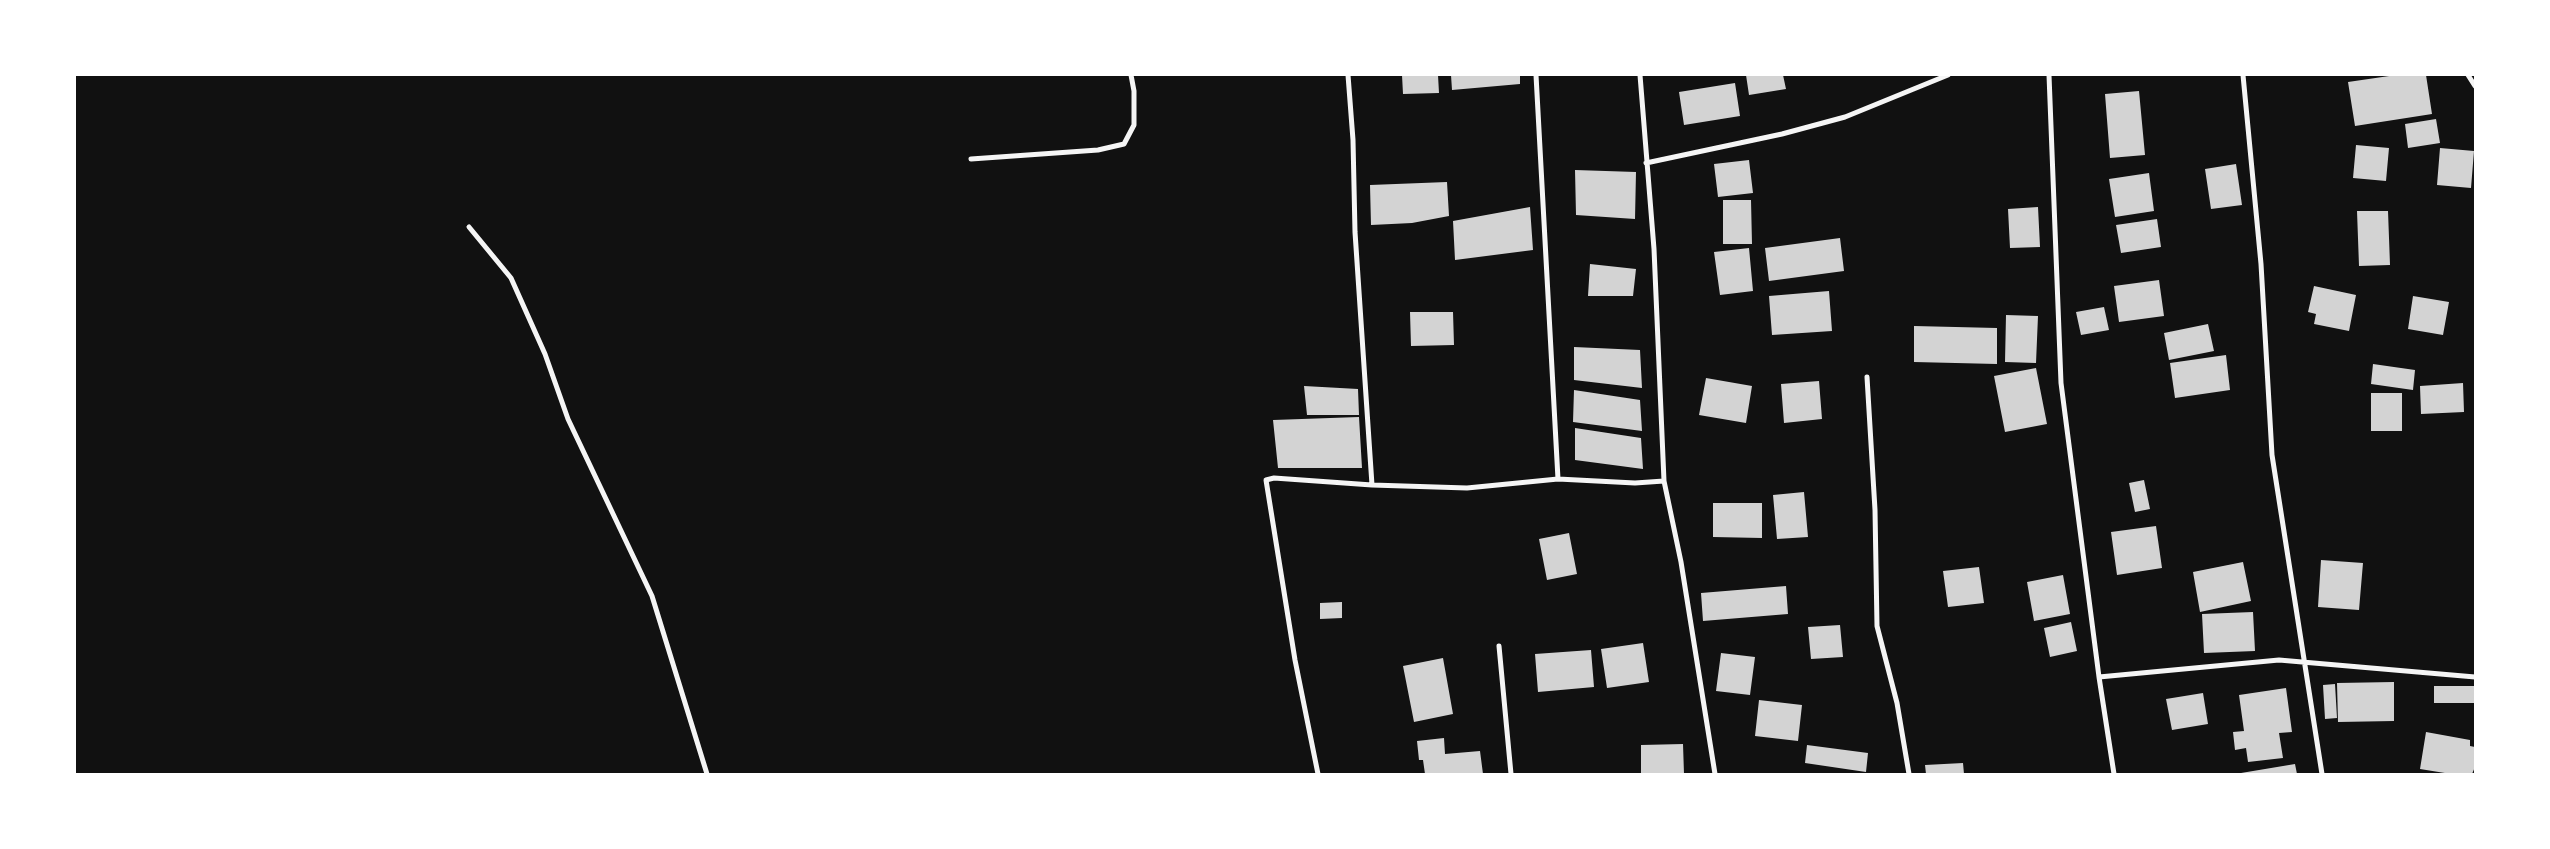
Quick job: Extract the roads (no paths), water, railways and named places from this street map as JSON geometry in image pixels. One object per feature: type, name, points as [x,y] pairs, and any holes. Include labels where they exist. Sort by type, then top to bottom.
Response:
[{"type":"street","points":[[971,159],[1098,150],[1124,144],[1134,125],[1132,75]]},
{"type":"street","points":[[1348,75],[1354,140],[1355,232],[1372,485]]},
{"type":"street","points":[[1536,75],[1558,479]]},
{"type":"street","points":[[1640,75],[1654,249],[1664,481],[1681,562],[1712,741],[1715,774]]},
{"type":"street","points":[[1646,164],[1782,134],[1845,117],[1948,75]]},
{"type":"street","points":[[2049,75],[2061,383],[2099,677],[2114,774]]},
{"type":"street","points":[[2243,75],[2260,264],[2272,455],[2322,774]]},
{"type":"street","points":[[2468,75],[2475,86]]},
{"type":"street","points":[[469,227],[511,278],[545,354],[568,418],[652,596],[707,774]]},
{"type":"street","points":[[1867,377],[1875,510],[1877,626],[1897,703],[1910,774]]},
{"type":"street","points":[[1318,774],[1294,660],[1266,480],[1274,478],[1372,485],[1467,488],[1558,479],[1635,483],[1664,481]]},
{"type":"street","points":[[1499,646],[1511,774]]},
{"type":"street","points":[[2099,677],[2279,660],[2475,677]]}]
